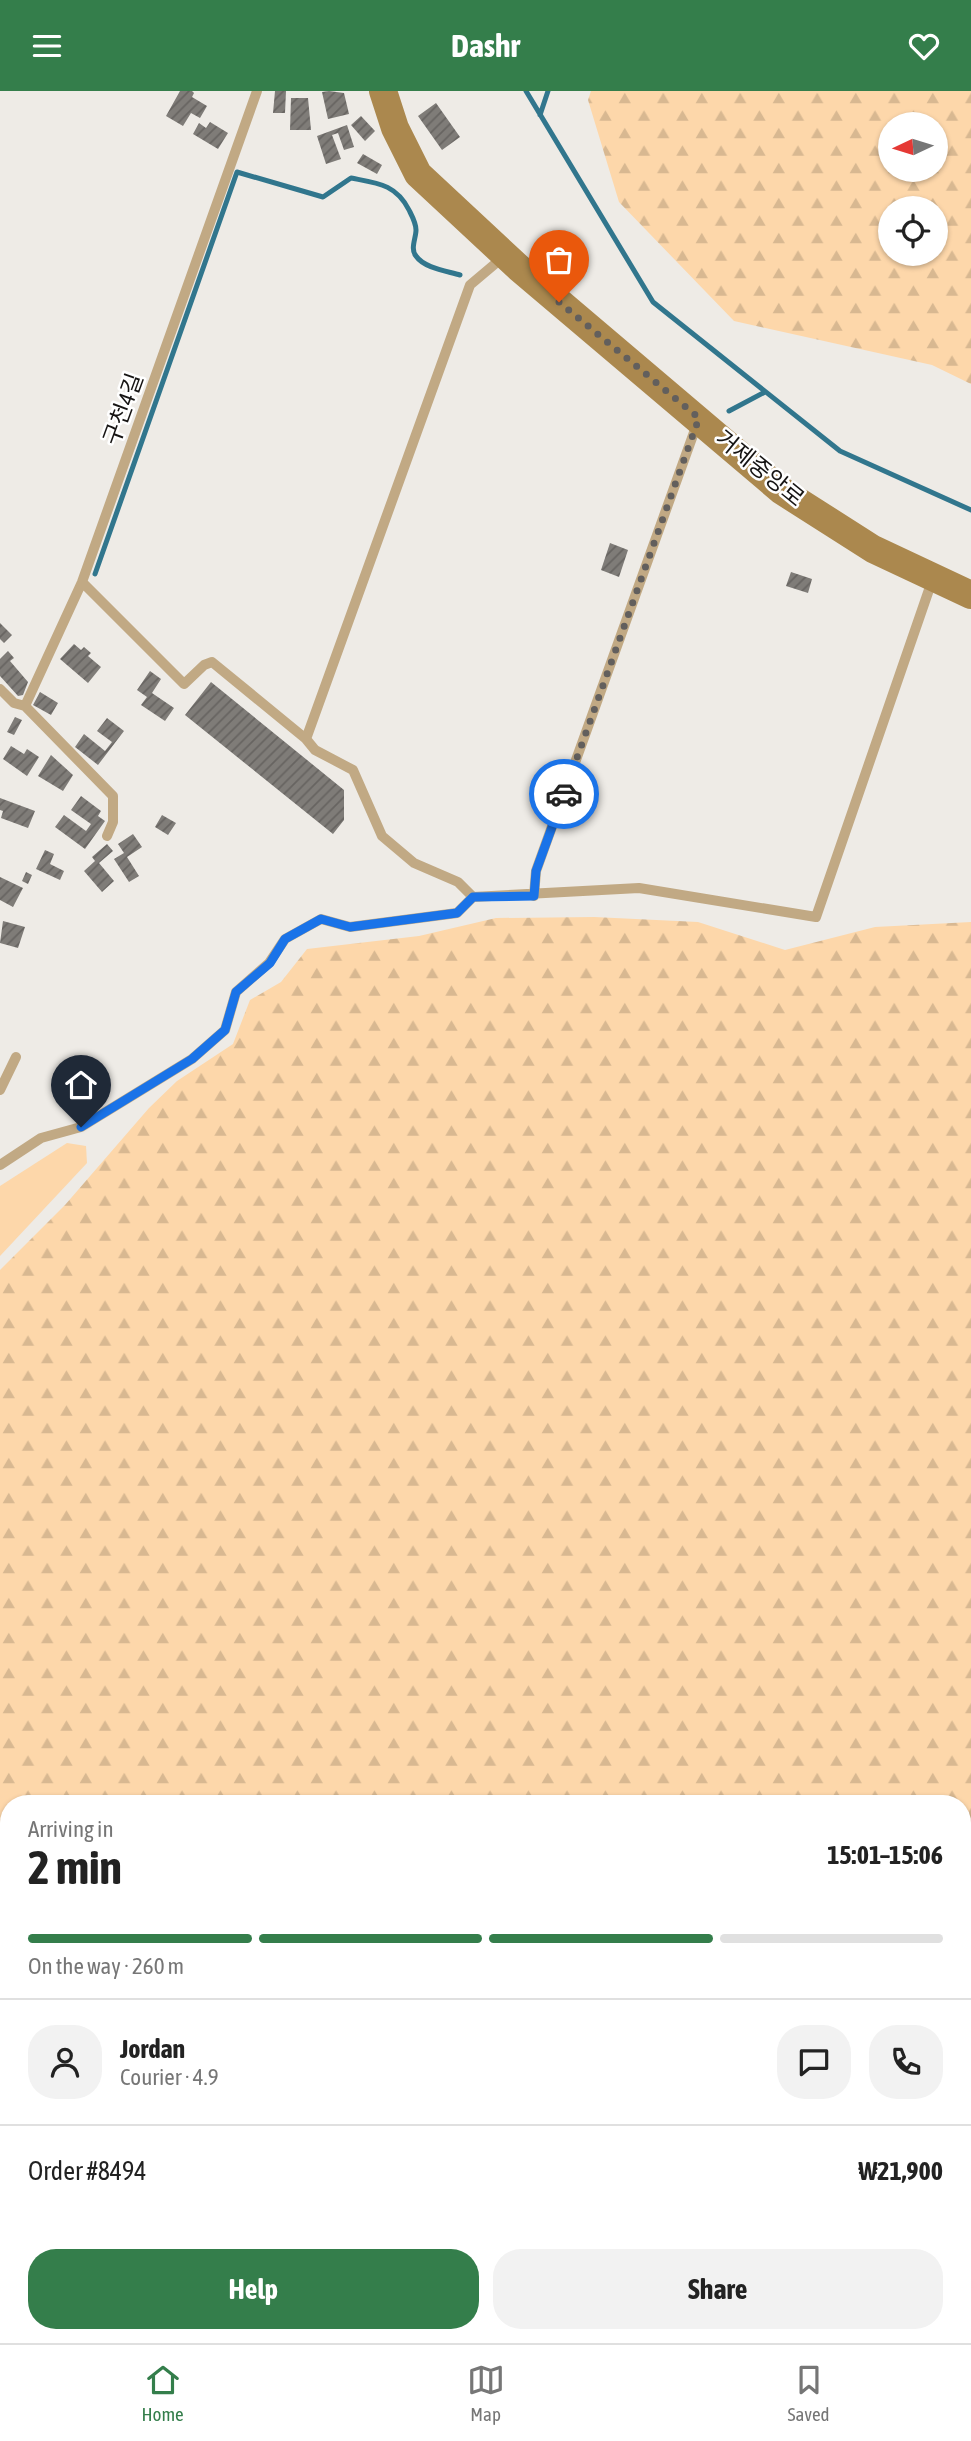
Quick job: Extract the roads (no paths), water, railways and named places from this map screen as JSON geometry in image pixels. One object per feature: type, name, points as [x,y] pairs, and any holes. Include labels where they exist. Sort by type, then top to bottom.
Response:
[{"type":"main road","name":"거제중앙로","points":[[383,91],[395,128],[418,174],[506,255],[782,491],[873,549],[971,595]]},
{"type":"lane","name":"구천4길","points":[[25,706],[82,582],[257,91]]},
{"type":"lane","points":[[306,739],[470,285],[506,255]]},
{"type":"lane","points":[[534,896],[536,871],[699,418]]},
{"type":"lane","points":[[0,1165],[41,1138],[81,1127],[192,1059],[225,1030],[236,992],[270,963],[285,939],[321,919],[350,927],[457,913],[473,897],[534,896],[639,888],[816,917],[933,577]]},
{"type":"lane","points":[[82,582],[184,684],[204,665],[212,662],[306,739],[315,750],[352,770],[383,836],[414,863],[458,882],[473,897]]},
{"type":"lane","points":[[0,689],[14,703],[25,706],[113,796],[113,822],[107,836]]},
{"type":"lane","points":[[0,1090],[16,1057]]},
{"type":"waterway","points":[[526,91],[653,302],[840,451],[971,510]]},
{"type":"waterway","points":[[540,115],[548,91]]},
{"type":"waterway","points":[[95,574],[237,172],[323,197],[351,178],[385,186],[404,201],[413,217],[416,227],[413,247],[416,256],[430,266],[460,275]]},
{"type":"waterway","points":[[729,411],[765,392]]}]
